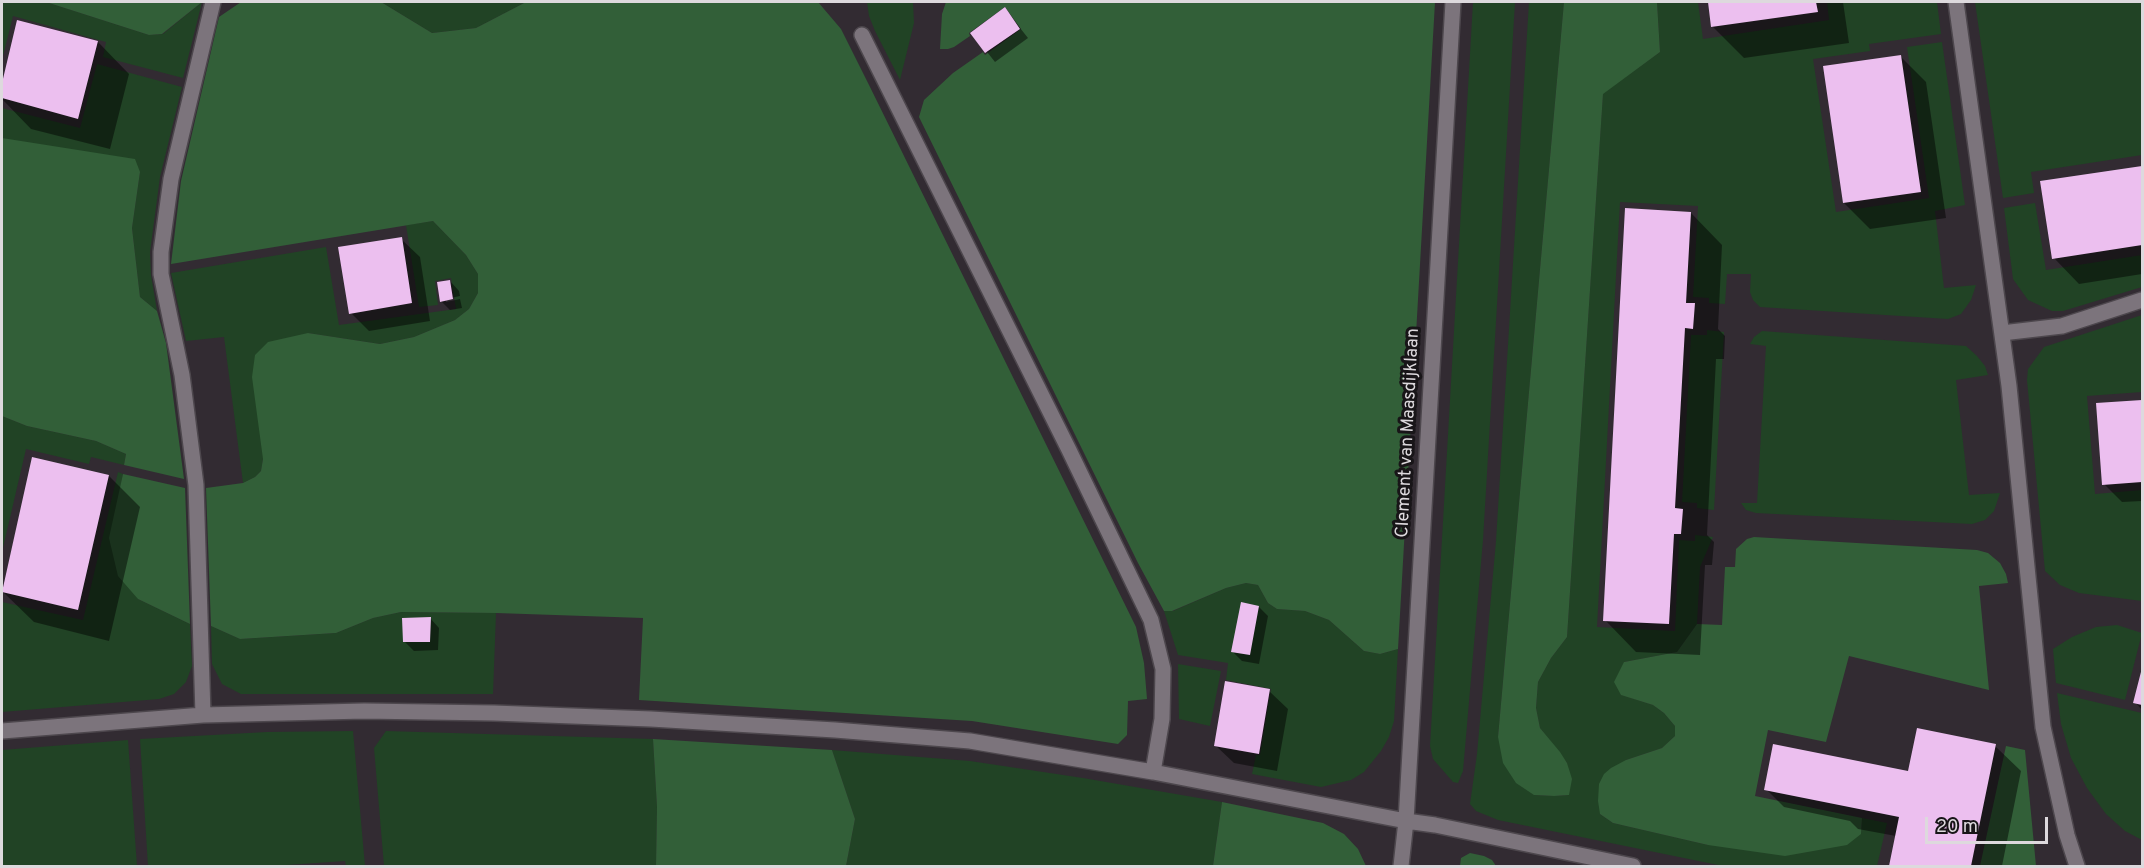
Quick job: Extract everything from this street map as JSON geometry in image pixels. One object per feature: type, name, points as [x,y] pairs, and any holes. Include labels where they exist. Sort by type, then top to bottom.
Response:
[{"type":"street","points":[[203,715],[196,485],[182,375],[161,274],[161,252],[171,179],[213,2]]},
{"type":"street","name":"Clement van Maasdijklaan","points":[[1401,867],[1406,821],[1452,2]]},
{"type":"street","points":[[1956,2],[2002,333],[2043,727],[2067,835],[2077,867]]},
{"type":"street","points":[[862,35],[1151,620],[1163,669],[1162,719],[1153,772]]},
{"type":"street","points":[[2002,333],[2062,326],[2142,300]]},
{"type":"street","points":[[2,732],[203,715],[364,711],[494,713],[754,726],[970,741],[1153,772],[1451,828],[1633,867]]},
{"type":"green space","points":[[2,2],[46,2],[149,35],[163,34],[202,2],[183,78],[103,57],[106,42],[13,16],[2,60]]},
{"type":"green space","points":[[46,2],[202,2],[162,34],[149,35]]},
{"type":"green space","points":[[241,2],[381,2],[432,33],[476,28],[526,2],[818,2],[841,29],[1136,627],[1144,663],[1147,699],[1128,701],[1127,735],[1118,744],[972,721],[639,700],[643,618],[401,612],[373,618],[336,633],[240,639],[211,626],[206,488],[243,483],[261,471],[263,459],[252,377],[255,355],[268,342],[308,333],[380,344],[414,337],[455,320],[469,309],[478,293],[478,274],[466,255],[433,221],[171,264],[181,181],[219,17]]},
{"type":"green space","points":[[381,2],[526,2],[476,28],[432,33]]},
{"type":"green space","points":[[867,2],[913,2],[914,23],[900,80],[875,31]]},
{"type":"green space","points":[[946,2],[1435,2],[1398,649],[1380,654],[1364,651],[1329,620],[1305,611],[1277,609],[1268,603],[1258,585],[1246,583],[1226,588],[1172,611],[1164,611],[1138,563],[919,117],[924,100],[953,73],[983,52],[985,55],[1021,29],[1005,7],[954,47],[940,49],[942,14]]},
{"type":"green space","points":[[1473,2],[1515,2],[1483,540],[1463,771],[1458,783],[1453,782],[1433,759],[1430,746]]},
{"type":"green space","points":[[1529,2],[1564,2],[1498,737],[1534,795],[1554,796],[1569,795],[1567,763],[1540,728],[1536,708],[1538,682],[1551,658],[1567,637],[1603,93],[1660,52],[1657,2],[1698,2],[1703,39],[1829,20],[1827,2],[1937,2],[1941,34],[1869,44],[1870,51],[1813,59],[1836,212],[1929,198],[1907,47],[1942,42],[1965,205],[1935,211],[1944,288],[1976,285],[1971,300],[1961,314],[1948,319],[1760,307],[1753,300],[1750,292],[1751,274],[1727,274],[1725,304],[1709,303],[1709,298],[1693,297],[1698,206],[1620,202],[1597,627],[1675,631],[1679,540],[1695,541],[1695,535],[1713,537],[1700,567],[1697,624],[1677,652],[1624,662],[1622,695],[1653,705],[1664,713],[1675,726],[1675,736],[1662,748],[1626,760],[1600,814],[1613,823],[1708,845],[1861,834],[1862,818],[1887,823],[1877,866],[1723,866],[1498,820],[1476,811],[1470,804],[1477,754],[1496,541]]},
{"type":"green space","points":[[1564,2],[1657,2],[1660,52],[1603,94],[1567,637],[1551,658],[1538,682],[1536,708],[1540,728],[1567,763],[1572,779],[1569,795],[1554,796],[1534,795],[1516,783],[1503,763],[1498,737]]},
{"type":"green space","points":[[1975,2],[2142,2],[2142,155],[2031,172],[2034,193],[2003,198]]},
{"type":"green space","points":[[97,64],[182,87],[160,177],[150,252],[157,311],[140,297],[132,228],[140,172],[2,138],[2,108],[80,128]]},
{"type":"green space","points":[[2,138],[135,159],[140,172],[132,228],[140,297],[157,311],[166,343],[184,479],[124,465],[126,454],[96,441],[27,426],[2,416]]},
{"type":"green space","points":[[2035,203],[2046,270],[2142,255],[2142,287],[2063,311],[2052,311],[2028,300],[2013,279],[2004,208]]},
{"type":"green space","points":[[433,221],[466,255],[478,274],[478,293],[469,309],[455,320],[414,337],[380,344],[308,333],[263,459],[261,471],[243,483],[224,337],[186,341],[171,273],[326,247],[339,325],[456,309],[451,278],[435,281],[438,305],[419,307],[406,225]]},
{"type":"green space","points":[[2142,315],[2142,392],[2087,396],[2095,494],[2142,490],[2142,601],[2079,593],[2060,585],[2045,571],[2027,380],[2028,369],[2044,347]]},
{"type":"green space","points":[[1707,330],[1724,332],[1714,510],[1697,508],[1697,503],[1682,502],[1691,335],[1707,335]]},
{"type":"green space","points":[[1762,331],[1966,346],[1985,366],[1988,375],[1956,380],[1969,495],[2000,493],[1994,511],[1985,520],[1972,524],[1756,513],[1746,510],[1741,503],[1757,503],[1766,346],[1750,344],[1754,337]]},
{"type":"green space","points":[[2,416],[27,426],[96,441],[126,454],[124,465],[91,457],[89,464],[26,449],[2,552]]},
{"type":"green space","points":[[118,472],[123,474],[120,490],[138,599],[190,624],[192,666],[186,682],[174,694],[159,699],[2,712],[2,602],[83,620]]},
{"type":"green space","points":[[123,474],[185,488],[190,624],[138,599],[118,576],[109,538]]},
{"type":"green space","points":[[1754,537],[1977,550],[1988,553],[2000,563],[2006,574],[2008,583],[1979,586],[1989,690],[1849,656],[1826,742],[1768,730],[1755,796],[1862,818],[1861,834],[1847,845],[1785,856],[1708,845],[1613,823],[1600,814],[1599,784],[1604,774],[1626,760],[1662,748],[1675,736],[1675,726],[1664,713],[1653,705],[1621,695],[1614,682],[1624,662],[1677,652],[1697,624],[1722,625],[1725,567],[1735,567],[1736,549],[1747,539]]},
{"type":"green space","points":[[1246,583],[1258,585],[1268,603],[1277,609],[1305,611],[1329,620],[1364,651],[1380,654],[1398,649],[1394,721],[1389,737],[1364,772],[1351,780],[1321,787],[1252,774],[1256,755],[1260,755],[1271,689],[1226,680],[1228,663],[1178,655],[1164,611],[1173,611],[1226,588]]},
{"type":"green space","points":[[401,612],[496,613],[493,694],[241,694],[222,684],[212,664],[211,626],[240,639],[336,633],[373,618]]},
{"type":"green space","points":[[2117,625],[2142,633],[2125,700],[2056,683],[2053,649],[2072,637],[2096,627]]},
{"type":"green space","points":[[1178,664],[1221,671],[1210,726],[1179,719]]},
{"type":"green space","points":[[2057,693],[2142,713],[2142,840],[2125,831],[2106,814],[2087,788],[2071,758],[2061,724]]},
{"type":"green space","points":[[353,731],[365,866],[346,866],[345,861],[272,866],[148,866],[140,739],[267,732]]},
{"type":"green space","points":[[386,731],[653,739],[657,807],[656,866],[384,866],[374,748]]},
{"type":"green space","points":[[653,739],[832,750],[855,819],[846,866],[656,866],[657,807]]},
{"type":"green space","points":[[128,740],[137,866],[2,866],[2,750]]},
{"type":"green space","points":[[2006,746],[2025,750],[2036,866],[1980,866]]},
{"type":"green space","points":[[832,750],[970,761],[1222,802],[1213,866],[846,866],[855,819]]},
{"type":"green space","points":[[1222,802],[1323,823],[1344,834],[1358,849],[1366,866],[1213,866]]},
{"type":"green space","points":[[1470,853],[1492,860],[1496,866],[1460,866],[1461,858]]},
{"type":"building","points":[[1708,2],[1816,2],[1818,12],[1711,27]]},
{"type":"building","points":[[1005,7],[1020,29],[985,53],[970,33]]},
{"type":"building","points":[[17,20],[98,41],[78,119],[2,98],[2,83]]},
{"type":"building","points":[[1901,55],[1921,192],[1843,203],[1823,66]]},
{"type":"building","points":[[2142,166],[2142,245],[2052,259],[2040,181]]},
{"type":"building","points":[[1625,208],[1691,212],[1686,303],[1695,303],[1693,329],[1685,328],[1675,508],[1683,509],[1681,534],[1674,534],[1669,624],[1603,621]]},
{"type":"building","points":[[402,237],[412,303],[349,314],[338,247]]},
{"type":"building","points":[[450,280],[453,299],[440,302],[437,282]]},
{"type":"building","points":[[2142,400],[2142,482],[2102,485],[2096,403]]},
{"type":"building","points":[[32,457],[109,475],[78,610],[2,592]]},
{"type":"building","points":[[1241,602],[1259,606],[1250,655],[1231,652]]},
{"type":"building","points":[[431,617],[430,642],[403,642],[402,618]]},
{"type":"building","points":[[2142,668],[2142,705],[2133,703]]},
{"type":"building","points":[[1225,681],[1270,689],[1259,754],[1214,746]]},
{"type":"building","points":[[1917,728],[1996,744],[1971,866],[1889,866],[1899,817],[1764,790],[1773,744],[1908,771]]}]
